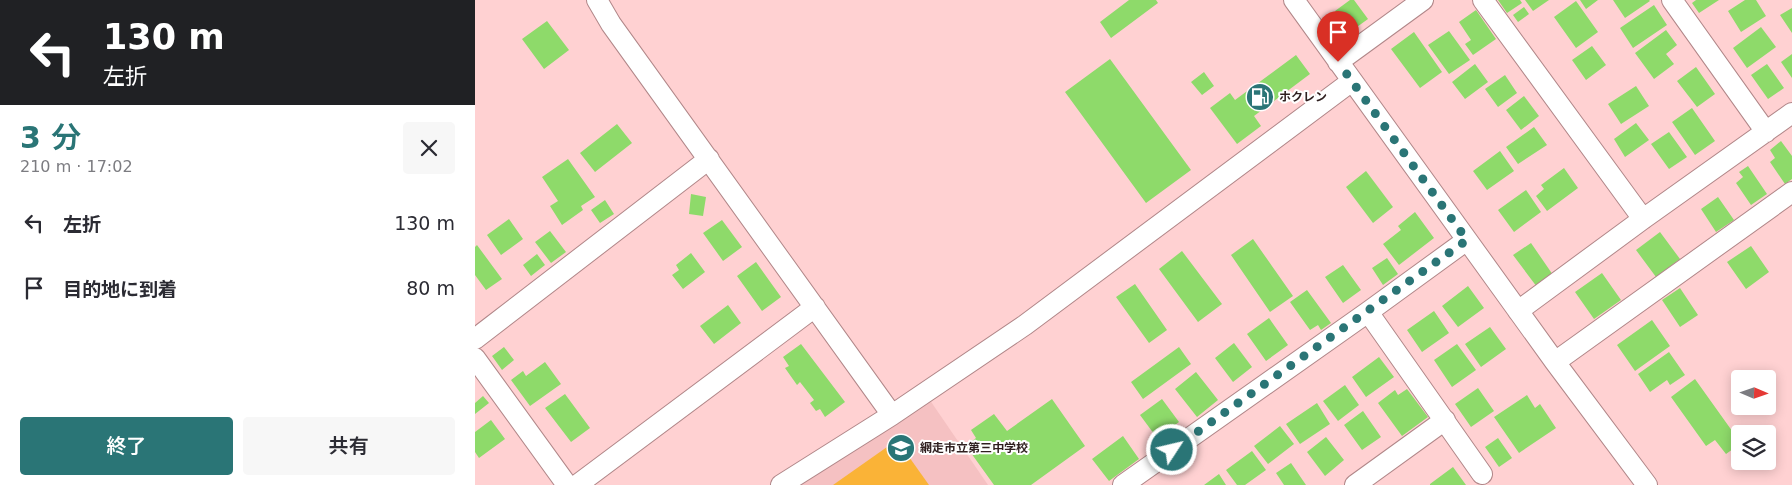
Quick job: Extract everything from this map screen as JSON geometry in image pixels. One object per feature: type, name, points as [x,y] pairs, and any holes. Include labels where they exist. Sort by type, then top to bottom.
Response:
[{"type":"street","points":[[597,0],[611,24],[892,415]]},
{"type":"street","points":[[1294,0],[1555,362],[1647,485]]},
{"type":"street","points":[[1338,62],[1423,0]]},
{"type":"street","points":[[1483,0],[1643,219]]},
{"type":"street","points":[[1672,0],[1766,132]]},
{"type":"street","points":[[781,485],[892,415],[1025,325],[1352,81]]},
{"type":"street","points":[[1518,311],[1643,219],[1792,114]]},
{"type":"street","points":[[475,339],[709,159]]},
{"type":"street","points":[[1555,362],[1792,192]]},
{"type":"street","points":[[1123,485],[1467,240]]},
{"type":"street","points":[[577,485],[815,308]]},
{"type":"street","points":[[1368,312],[1482,474]]},
{"type":"street","points":[[475,358],[567,485]]},
{"type":"street","points":[[1355,485],[1445,420]]},
{"type":"shaded area","name":"網走市立第三中学校","points":[[925,393],[988,485],[781,485]]},
{"type":"shaded area","points":[[897,440],[929,485],[833,485]]},
{"type":"building","points":[[1129,0],[1156,0],[1158,3],[1111,38],[1100,22]]},
{"type":"building","points":[[1350,0],[1354,0],[1368,19],[1350,32],[1335,11]]},
{"type":"building","points":[[1498,0],[1520,0],[1522,3],[1507,13]]},
{"type":"building","points":[[1525,0],[1549,0],[1533,11]]},
{"type":"building","points":[[1580,0],[1598,0],[1586,9]]},
{"type":"building","points":[[1613,0],[1649,0],[1650,1],[1625,18]]},
{"type":"building","points":[[1696,0],[1719,0],[1699,13],[1692,3]]},
{"type":"building","points":[[1745,0],[1756,0],[1766,16],[1741,32],[1728,11]]},
{"type":"building","points":[[1576,1],[1598,32],[1576,48],[1554,17]]},
{"type":"building","points":[[1654,5],[1667,25],[1633,48],[1620,28]]},
{"type":"building","points":[[1524,7],[1529,14],[1518,22],[1513,15]]},
{"type":"building","points":[[1792,8],[1792,33],[1780,15]]},
{"type":"building","points":[[1476,10],[1496,39],[1473,55],[1465,44],[1471,40],[1459,22]]},
{"type":"building","points":[[547,21],[569,50],[544,69],[522,39]]},
{"type":"building","points":[[1761,27],[1776,47],[1747,68],[1733,48]]},
{"type":"building","points":[[1666,30],[1677,45],[1666,54],[1674,64],[1654,79],[1635,53]]},
{"type":"building","points":[[1449,31],[1470,60],[1449,74],[1428,45]]},
{"type":"building","points":[[1414,32],[1442,72],[1420,88],[1391,49]]},
{"type":"building","points":[[1592,46],[1606,65],[1586,80],[1572,60]]},
{"type":"building","points":[[1792,54],[1792,78],[1781,62]]},
{"type":"building","name":"ホクレン","points":[[1296,55],[1310,74],[1254,116],[1261,126],[1237,144],[1210,108],[1230,93],[1235,100]]},
{"type":"building","points":[[1110,59],[1191,170],[1146,203],[1065,92]]},
{"type":"building","points":[[1475,64],[1488,82],[1465,99],[1452,82]]},
{"type":"building","points":[[1767,64],[1784,88],[1768,99],[1751,75]]},
{"type":"building","points":[[1696,67],[1715,94],[1697,107],[1677,81]]},
{"type":"building","points":[[1204,72],[1214,86],[1202,95],[1191,82]]},
{"type":"building","points":[[1505,75],[1517,93],[1498,107],[1485,89]]},
{"type":"building","points":[[1636,86],[1649,106],[1621,124],[1608,104]]},
{"type":"building","points":[[1524,96],[1539,116],[1521,130],[1506,110]]},
{"type":"building","points":[[1692,108],[1715,141],[1695,155],[1672,122]]},
{"type":"building","points":[[1636,123],[1649,140],[1625,157],[1614,139]]},
{"type":"building","points":[[617,124],[632,143],[595,172],[580,153]]},
{"type":"building","points":[[1534,127],[1547,145],[1518,164],[1506,147]]},
{"type":"building","points":[[1669,132],[1687,157],[1669,169],[1651,144]]},
{"type":"building","points":[[1781,141],[1792,156],[1792,179],[1785,184],[1770,162],[1775,158],[1770,150]]},
{"type":"building","points":[[1500,151],[1514,171],[1487,190],[1473,171]]},
{"type":"building","points":[[568,159],[595,197],[581,206],[583,210],[562,225],[550,206],[558,201],[542,177]]},
{"type":"building","points":[[1748,166],[1767,194],[1751,205],[1736,183],[1743,177],[1739,172]]},
{"type":"building","points":[[1564,168],[1578,188],[1547,211],[1536,196],[1544,189],[1541,185]]},
{"type":"building","points":[[1366,171],[1393,207],[1373,223],[1346,187]]},
{"type":"building","points":[[1526,190],[1541,212],[1514,232],[1498,210]]},
{"type":"building","points":[[691,194],[706,197],[703,216],[689,214]]},
{"type":"building","points":[[1718,197],[1734,220],[1716,232],[1701,209]]},
{"type":"building","points":[[605,200],[614,214],[600,223],[591,210]]},
{"type":"building","points":[[1415,212],[1434,238],[1399,265],[1383,244],[1401,230],[1398,226]]},
{"type":"building","points":[[509,219],[523,239],[501,255],[487,235]]},
{"type":"building","points":[[722,220],[742,247],[723,261],[703,233]]},
{"type":"building","points":[[550,231],[566,252],[551,263],[535,242]]},
{"type":"building","points":[[1660,232],[1680,259],[1656,277],[1636,250]]},
{"type":"building","points":[[1253,239],[1293,296],[1270,312],[1231,255]]},
{"type":"building","points":[[1531,243],[1553,275],[1537,287],[1513,255]]},
{"type":"building","points":[[477,245],[502,279],[486,290],[475,275],[475,247]]},
{"type":"building","points":[[1751,246],[1769,272],[1746,289],[1727,262]]},
{"type":"building","points":[[1182,251],[1222,304],[1198,322],[1159,269]]},
{"type":"building","points":[[691,253],[705,272],[683,289],[672,275],[679,270],[676,265]]},
{"type":"building","points":[[537,254],[545,265],[531,276],[523,265]]},
{"type":"building","points":[[1387,258],[1398,274],[1383,285],[1372,268]]},
{"type":"building","points":[[756,262],[781,297],[762,311],[737,276]]},
{"type":"building","points":[[1343,265],[1361,290],[1343,303],[1325,277]]},
{"type":"building","points":[[1602,273],[1621,300],[1594,319],[1575,292]]},
{"type":"building","points":[[1135,284],[1167,330],[1149,343],[1116,297]]},
{"type":"building","points":[[1468,286],[1484,308],[1458,327],[1442,306]]},
{"type":"building","points":[[1680,288],[1698,315],[1680,327],[1662,300]]},
{"type":"building","points":[[1307,290],[1331,323],[1321,330],[1318,325],[1310,330],[1290,302]]},
{"type":"building","points":[[728,305],[741,323],[714,344],[700,326]]},
{"type":"building","points":[[1434,311],[1449,333],[1422,352],[1407,330]]},
{"type":"building","points":[[1269,318],[1288,345],[1266,361],[1247,334]]},
{"type":"building","points":[[1652,320],[1670,346],[1635,371],[1617,345]]},
{"type":"building","points":[[1490,327],[1506,349],[1481,367],[1465,344]]},
{"type":"building","points":[[1234,343],[1252,367],[1233,382],[1215,358]]},
{"type":"building","points":[[801,344],[845,402],[825,417],[820,409],[816,411],[810,403],[814,400],[800,382],[797,385],[785,368],[789,366],[783,357]]},
{"type":"building","points":[[1457,344],[1476,370],[1452,387],[1434,360]]},
{"type":"building","points":[[504,347],[514,360],[502,370],[492,356]]},
{"type":"building","points":[[1179,347],[1191,364],[1143,399],[1131,382]]},
{"type":"building","points":[[1669,352],[1685,375],[1670,385],[1667,380],[1650,392],[1638,374]]},
{"type":"building","points":[[1379,357],[1394,377],[1366,397],[1352,377]]},
{"type":"building","points":[[545,362],[561,384],[530,406],[511,380],[523,371],[526,376]]},
{"type":"building","points":[[1196,372],[1218,400],[1197,417],[1175,389]]},
{"type":"building","points":[[1695,379],[1731,429],[1731,450],[1726,454],[1715,440],[1706,446],[1671,397]]},
{"type":"building","points":[[1345,385],[1359,405],[1338,421],[1323,401]]},
{"type":"building","points":[[1478,388],[1494,411],[1471,427],[1455,404]]},
{"type":"building","points":[[1407,389],[1428,417],[1402,436],[1378,403],[1395,390],[1398,395]]},
{"type":"building","points":[[565,394],[590,428],[571,442],[545,408]]},
{"type":"building","points":[[1527,395],[1535,408],[1540,404],[1556,428],[1519,453],[1494,417]]},
{"type":"building","points":[[483,396],[489,403],[475,414],[475,403]]},
{"type":"building","points":[[1052,399],[1085,446],[1031,485],[994,485],[966,446],[976,438],[971,430],[994,414],[1007,431]]},
{"type":"building","points":[[1162,399],[1179,422],[1157,438],[1140,415]]},
{"type":"building","points":[[1317,403],[1330,424],[1300,444],[1286,424]]},
{"type":"building","points":[[1363,411],[1381,437],[1362,450],[1344,425]]},
{"type":"building","points":[[491,420],[505,439],[479,458],[475,452],[475,432]]},
{"type":"building","points":[[1280,426],[1294,444],[1268,464],[1254,446]]},
{"type":"building","points":[[1123,436],[1139,459],[1109,481],[1092,459]]},
{"type":"building","points":[[1326,437],[1344,460],[1325,476],[1307,452]]},
{"type":"building","points":[[1498,438],[1512,458],[1499,467],[1485,447]]},
{"type":"building","points":[[1252,451],[1266,470],[1245,485],[1237,485],[1226,470]]},
{"type":"building","points":[[1291,463],[1306,485],[1284,485],[1276,473]]},
{"type":"building","points":[[1453,467],[1466,485],[1430,485],[1430,484]]},
{"type":"building","points":[[1219,474],[1226,485],[1204,485]]},
{"type":"place","name":"ホクレン","points":[[1260,97]]},
{"type":"place","name":"網走市立第三中学校","points":[[901,448]]},
{"type":"route","points":[[1172,450],[1467,240],[1338,62]]}]
